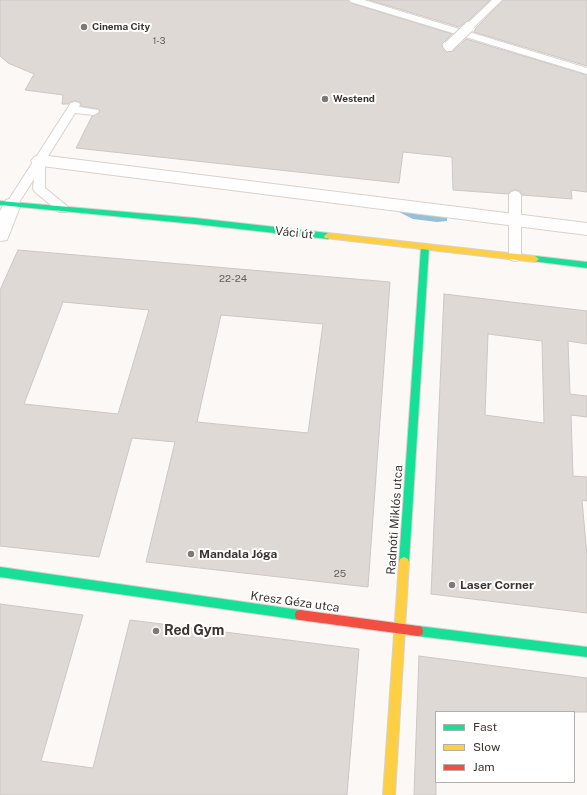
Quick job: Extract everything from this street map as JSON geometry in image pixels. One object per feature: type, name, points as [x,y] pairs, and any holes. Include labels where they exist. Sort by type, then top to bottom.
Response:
[{"type":"street","points":[[40,161],[587,229]]},
{"type":"street","points":[[0,234],[6,204]]},
{"type":"street","name":"Váci út","points":[[6,204],[195,221],[587,265]]},
{"type":"street","name":"Radnóti Miklós utca","points":[[389,795],[425,248]]},
{"type":"street","name":"Kresz Géza utca","points":[[0,572],[400,629],[587,652]]},
{"type":"lane","points":[[354,0],[587,71]]},
{"type":"lane","points":[[449,46],[497,0]]},
{"type":"lane","points":[[6,204],[40,161],[74,107],[94,112]]},
{"type":"lane","points":[[40,161],[39,189],[63,209]]},
{"type":"lane","points":[[515,195],[515,257]]},
{"type":"water","points":[[402,208],[414,214],[447,216],[447,221],[437,222],[413,219],[397,211]]},
{"type":"building","name":"Westend","points":[[0,0],[348,0],[351,3],[452,34],[442,44],[443,48],[447,52],[453,51],[466,39],[587,75],[587,192],[571,190],[572,199],[522,195],[520,191],[515,190],[508,194],[453,190],[452,157],[403,152],[399,183],[76,148],[92,116],[100,113],[99,109],[81,106],[80,102],[75,101],[68,104],[62,104],[63,95],[25,90],[34,74],[8,63],[0,56]]},
{"type":"building","points":[[369,0],[490,0],[469,20],[459,27]]},
{"type":"building","points":[[503,0],[587,0],[587,66],[474,32],[476,28]]},
{"type":"building","points":[[18,250],[390,282],[368,587],[146,562],[175,442],[132,438],[99,557],[0,546],[0,290]],"holes":[[[63,302],[149,310],[118,414],[24,404]],[[221,315],[323,324],[308,433],[197,422]]]},
{"type":"building","points":[[444,294],[587,311],[587,344],[568,341],[570,394],[587,396],[587,417],[571,415],[573,476],[587,477],[587,501],[582,500],[587,556],[587,613],[431,594]],"holes":[[[488,334],[542,341],[544,423],[485,415]]]},
{"type":"building","points":[[0,604],[83,615],[41,761],[93,768],[130,620],[359,649],[347,795],[0,795]]},
{"type":"building","points":[[419,656],[587,678],[587,712],[435,711],[436,795],[414,795]]},
{"type":"traffic: fast","points":[[0,203],[195,221],[328,236]]},
{"type":"traffic: fast","points":[[404,562],[425,247]]},
{"type":"traffic: fast","points":[[535,259],[587,265]]},
{"type":"traffic: fast","points":[[0,572],[300,615]]},
{"type":"traffic: fast","points":[[418,631],[587,652]]},
{"type":"traffic: slow","points":[[328,236],[535,259]]},
{"type":"traffic: slow","points":[[389,795],[404,562]]},
{"type":"traffic: jam","points":[[300,615],[418,631]]},
{"type":"place","name":"Cinema City","points":[[84,27]]},
{"type":"place","name":"Westend","points":[[325,99]]},
{"type":"place","name":"Mandala Jóga","points":[[191,554]]},
{"type":"place","name":"Laser Corner","points":[[452,585]]},
{"type":"place","name":"Red Gym","points":[[156,631]]}]
